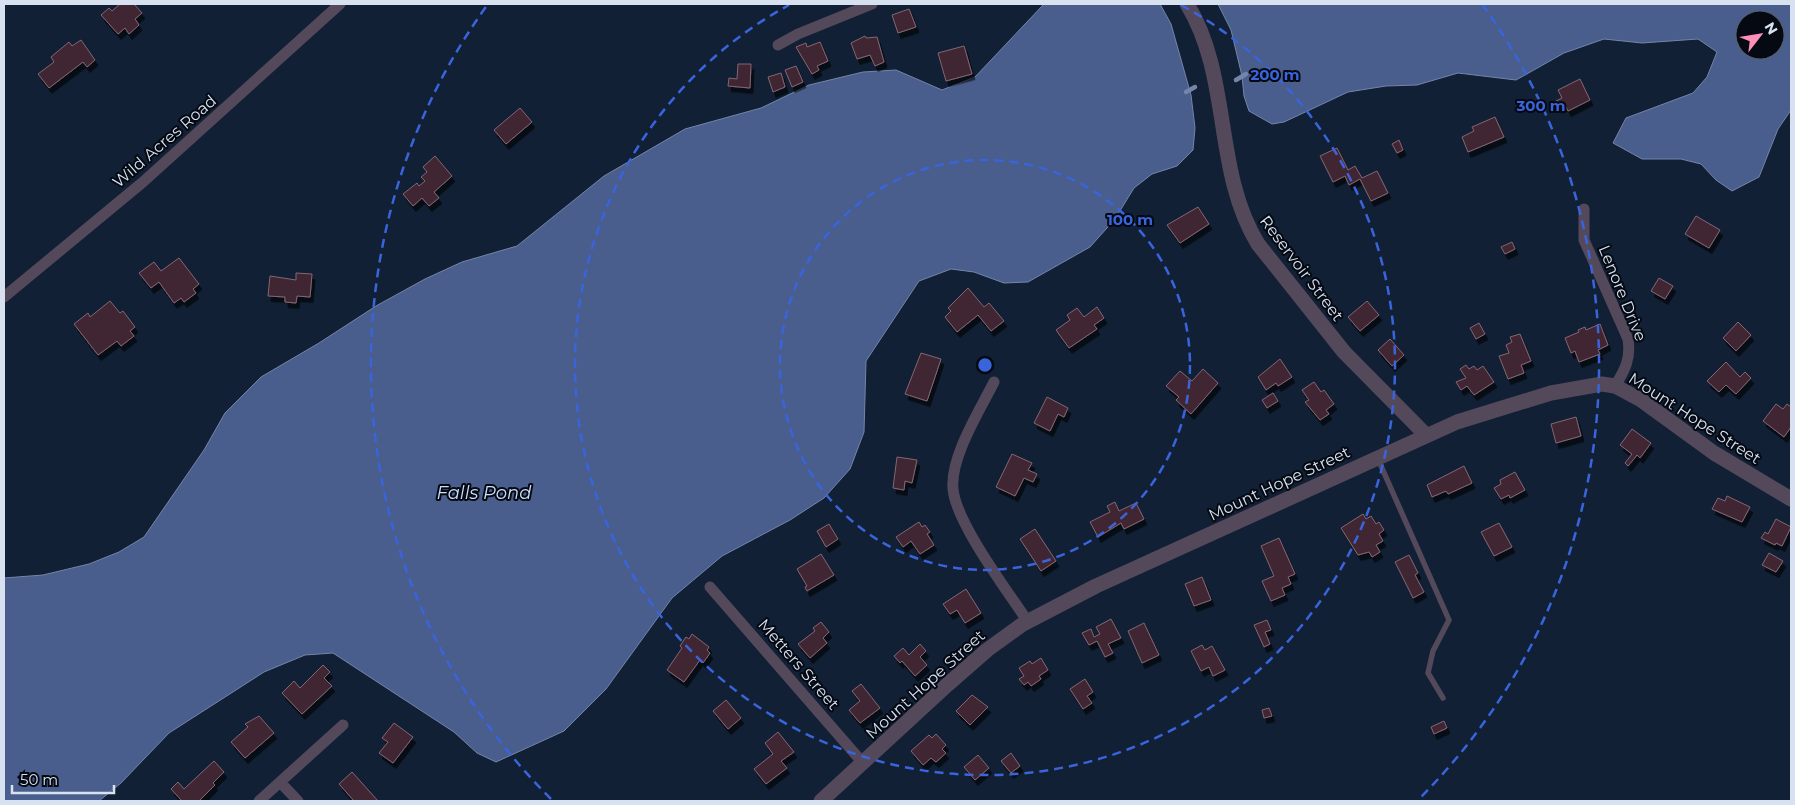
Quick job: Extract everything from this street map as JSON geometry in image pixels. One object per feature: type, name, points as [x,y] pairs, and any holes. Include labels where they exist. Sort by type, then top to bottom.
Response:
[{"type":"street","name":"Wild Acres Road","points":[[4,297],[143,182],[340,4]]},
{"type":"street","points":[[778,45],[798,34],[872,4]]},
{"type":"street","name":"Reservoir Street","points":[[1187,4],[1208,50],[1237,200],[1248,227],[1258,244],[1344,352],[1426,435]]},
{"type":"street","name":"Lenore Drive","points":[[1584,209],[1584,240],[1628,339],[1630,354],[1626,368],[1615,386]]},
{"type":"street","points":[[994,382],[974,420],[956,463],[952,487],[957,510],[1028,622]]},
{"type":"street","name":"Mount Hope Street","points":[[822,801],[987,650],[1028,622],[1096,586],[1426,435],[1458,422],[1551,393],[1602,384],[1615,386],[1641,400],[1714,453],[1791,499]]},
{"type":"street","name":"Metters Street","points":[[710,587],[862,763]]},
{"type":"street","points":[[258,801],[344,725]]},
{"type":"street","points":[[280,782],[298,801]]},
{"type":"lane","points":[[1377,457],[1449,620],[1433,651],[1428,672],[1443,698]]},
{"type":"water","name":"Falls Pond","points":[[1044,4],[1160,4],[1171,24],[1191,95],[1195,128],[1193,150],[1177,166],[1152,174],[1134,188],[1115,219],[1090,247],[1028,282],[1004,283],[974,272],[951,269],[919,281],[866,361],[864,432],[850,469],[824,498],[790,520],[722,556],[672,598],[606,689],[564,731],[496,762],[477,753],[454,732],[333,653],[305,655],[264,672],[169,733],[121,783],[99,801],[4,801],[4,578],[43,575],[89,564],[119,552],[144,537],[204,450],[225,413],[261,377],[319,343],[376,306],[425,279],[462,262],[517,246],[604,176],[685,129],[761,108],[809,85],[863,72],[896,70],[942,90],[975,77]]},
{"type":"water","points":[[1218,4],[1791,4],[1791,110],[1778,129],[1759,177],[1732,191],[1716,180],[1701,164],[1681,159],[1642,159],[1613,143],[1626,118],[1693,93],[1707,77],[1717,52],[1698,39],[1642,43],[1604,39],[1564,53],[1516,80],[1458,73],[1417,85],[1386,86],[1348,92],[1284,122],[1272,124],[1249,111],[1244,96],[1242,76],[1231,30]]},
{"type":"building","points":[[120,4],[134,4],[142,13],[135,19],[139,25],[129,34],[125,28],[118,34],[101,15],[109,8],[112,11]]},
{"type":"building","points":[[909,9],[916,27],[898,33],[892,15]]},
{"type":"building","points":[[865,36],[866,38],[877,37],[884,62],[875,66],[870,55],[857,59],[851,43]]},
{"type":"building","points":[[81,40],[95,60],[87,67],[83,62],[49,88],[38,74],[54,62],[51,57],[69,42],[72,46]]},
{"type":"building","points":[[820,42],[828,61],[817,66],[819,70],[812,74],[796,47],[806,43],[807,47]]},
{"type":"building","points":[[964,46],[972,74],[946,81],[938,53]]},
{"type":"building","points":[[738,64],[751,64],[750,88],[728,86],[729,78],[737,79]]},
{"type":"building","points":[[796,66],[803,82],[792,87],[785,70]]},
{"type":"building","points":[[781,73],[785,87],[773,92],[768,77]]},
{"type":"building","points":[[1580,79],[1590,100],[1568,111],[1565,105],[1559,108],[1556,101],[1562,98],[1558,90]]},
{"type":"building","points":[[520,108],[532,122],[506,144],[494,130]]},
{"type":"building","points":[[1495,117],[1504,137],[1468,152],[1462,137],[1474,131],[1472,127]]},
{"type":"building","points":[[1399,140],[1403,150],[1397,153],[1392,144]]},
{"type":"building","points":[[1337,148],[1348,170],[1355,166],[1362,178],[1377,171],[1388,193],[1371,201],[1360,179],[1349,185],[1345,176],[1333,182],[1320,156]]},
{"type":"building","points":[[435,156],[452,176],[434,192],[439,198],[429,206],[422,198],[413,206],[403,194],[417,183],[419,186],[425,181],[421,177],[427,172],[423,167]]},
{"type":"building","points":[[1198,207],[1209,224],[1180,243],[1167,225]]},
{"type":"building","points":[[1696,216],[1720,230],[1709,248],[1685,234]]},
{"type":"building","points":[[1512,242],[1515,249],[1505,254],[1501,247]]},
{"type":"building","points":[[179,258],[199,284],[193,289],[196,293],[184,302],[181,298],[174,303],[159,282],[151,288],[139,273],[154,262],[161,271]]},
{"type":"building","points":[[296,273],[312,274],[310,297],[297,296],[296,303],[285,302],[285,297],[268,296],[270,276],[296,280]]},
{"type":"building","points":[[1659,278],[1673,286],[1665,299],[1651,291]]},
{"type":"building","points":[[968,288],[984,307],[989,303],[1004,321],[991,331],[978,315],[957,332],[945,317],[951,311],[948,308]]},
{"type":"building","points":[[110,301],[120,313],[123,311],[135,327],[130,331],[134,336],[121,346],[117,341],[98,355],[74,324],[88,313],[90,317]]},
{"type":"building","points":[[1367,301],[1379,315],[1360,331],[1348,317]]},
{"type":"building","points":[[1097,307],[1104,318],[1094,325],[1097,329],[1069,348],[1056,330],[1070,320],[1067,315],[1077,308],[1084,317]]},
{"type":"building","points":[[1738,322],[1751,335],[1736,351],[1723,338]]},
{"type":"building","points":[[1479,323],[1485,334],[1476,339],[1470,328]]},
{"type":"building","points":[[1600,324],[1608,345],[1598,350],[1600,354],[1579,362],[1575,351],[1571,353],[1565,338],[1585,327],[1586,330]]},
{"type":"building","points":[[1520,334],[1531,361],[1521,365],[1524,373],[1508,379],[1499,356],[1509,353],[1506,345],[1512,342],[1510,337]]},
{"type":"building","points":[[1390,339],[1404,355],[1392,366],[1378,350]]},
{"type":"building","points":[[921,353],[941,359],[927,401],[905,394]]},
{"type":"building","points":[[1280,359],[1292,377],[1278,386],[1276,383],[1266,390],[1258,377]]},
{"type":"building","points":[[1726,362],[1740,377],[1745,372],[1751,378],[1736,394],[1726,385],[1719,392],[1707,381]]},
{"type":"building","points":[[1466,365],[1469,369],[1474,366],[1477,370],[1483,366],[1494,382],[1474,395],[1467,386],[1461,390],[1456,382],[1466,378],[1460,369]]},
{"type":"building","points":[[1203,369],[1218,383],[1191,414],[1176,400],[1179,397],[1166,386],[1180,371],[1192,381]]},
{"type":"building","points":[[1314,382],[1321,392],[1324,390],[1334,404],[1326,410],[1329,414],[1320,420],[1305,402],[1309,400],[1302,390]]},
{"type":"building","points":[[1273,393],[1278,401],[1267,408],[1262,400]]},
{"type":"building","points":[[1047,397],[1068,408],[1064,417],[1058,414],[1050,431],[1034,423]]},
{"type":"building","points":[[1776,404],[1783,409],[1787,404],[1791,407],[1791,427],[1784,437],[1763,421]]},
{"type":"building","points":[[1576,417],[1581,436],[1556,443],[1551,424]]},
{"type":"building","points":[[1632,429],[1651,443],[1640,458],[1637,455],[1628,466],[1625,463],[1632,454],[1620,445]]},
{"type":"building","points":[[1012,454],[1032,463],[1028,470],[1037,474],[1033,482],[1024,478],[1015,496],[996,487]]},
{"type":"building","points":[[897,457],[917,460],[912,483],[905,481],[904,490],[893,488]]},
{"type":"building","points":[[1464,466],[1472,483],[1448,494],[1446,491],[1432,497],[1427,485]]},
{"type":"building","points":[[1515,472],[1525,490],[1510,498],[1509,495],[1501,499],[1494,488],[1501,484],[1500,480]]},
{"type":"building","points":[[1727,496],[1750,507],[1742,522],[1712,509],[1718,498],[1725,501]]},
{"type":"building","points":[[1115,502],[1119,511],[1136,503],[1144,519],[1124,529],[1121,523],[1098,537],[1090,522],[1110,512],[1107,506]]},
{"type":"building","points":[[1363,514],[1366,519],[1371,516],[1376,524],[1379,522],[1384,530],[1379,534],[1383,541],[1376,545],[1380,552],[1372,557],[1369,552],[1358,555],[1341,528]]},
{"type":"building","points":[[1776,519],[1791,527],[1782,546],[1776,543],[1775,545],[1761,538],[1765,532],[1768,534]]},
{"type":"building","points":[[919,522],[922,527],[925,525],[930,532],[927,534],[934,545],[920,554],[911,541],[903,547],[896,537]]},
{"type":"building","points":[[1499,523],[1512,547],[1494,556],[1481,532]]},
{"type":"building","points":[[829,524],[838,539],[826,547],[817,531]]},
{"type":"building","points":[[1035,529],[1056,561],[1041,571],[1020,539]]},
{"type":"building","points":[[1279,538],[1295,574],[1288,577],[1291,584],[1282,588],[1285,595],[1271,601],[1262,581],[1274,576],[1261,546]]},
{"type":"building","points":[[1769,553],[1783,561],[1776,572],[1762,565]]},
{"type":"building","points":[[821,554],[834,575],[807,591],[805,587],[807,586],[797,569]]},
{"type":"building","points":[[1409,555],[1418,573],[1415,575],[1424,592],[1413,598],[1395,562]]},
{"type":"building","points":[[1202,577],[1211,600],[1194,606],[1185,584]]},
{"type":"building","points":[[966,589],[981,613],[965,623],[957,610],[950,614],[943,604]]},
{"type":"building","points":[[1111,619],[1121,638],[1108,644],[1113,653],[1105,657],[1097,641],[1089,645],[1082,633],[1091,629],[1094,637],[1100,634],[1096,627]]},
{"type":"building","points":[[1267,620],[1271,630],[1265,632],[1270,644],[1264,647],[1254,625]]},
{"type":"building","points":[[821,622],[829,632],[823,638],[827,643],[810,658],[798,644],[815,631],[813,628]]},
{"type":"building","points":[[1144,623],[1159,655],[1142,663],[1128,631]]},
{"type":"building","points":[[692,634],[709,647],[707,650],[710,653],[703,663],[700,660],[684,682],[667,670],[682,648],[680,646],[686,637],[689,639]]},
{"type":"building","points":[[920,644],[926,651],[920,657],[927,665],[915,676],[902,661],[900,663],[894,656],[903,648],[909,655]]},
{"type":"building","points":[[1202,645],[1205,650],[1212,646],[1225,670],[1213,676],[1209,667],[1201,671],[1191,651]]},
{"type":"building","points":[[1041,658],[1048,670],[1039,676],[1041,679],[1031,686],[1028,682],[1024,685],[1019,679],[1024,676],[1019,668],[1030,661],[1032,664]]},
{"type":"building","points":[[323,665],[330,672],[324,678],[332,686],[302,714],[282,693],[294,681],[300,688]]},
{"type":"building","points":[[1085,679],[1093,692],[1087,696],[1092,703],[1083,709],[1070,689]]},
{"type":"building","points":[[861,684],[880,708],[860,723],[849,710],[860,701],[852,691]]},
{"type":"building","points":[[972,695],[988,707],[970,725],[956,711]]},
{"type":"building","points":[[726,700],[741,718],[728,729],[713,711]]},
{"type":"building","points":[[1269,708],[1272,716],[1264,718],[1262,710]]},
{"type":"building","points":[[259,716],[274,733],[245,758],[231,742],[248,727],[245,724]]},
{"type":"building","points":[[1444,721],[1447,728],[1434,734],[1431,727]]},
{"type":"building","points":[[394,723],[413,737],[393,763],[379,753],[388,742],[382,738]]},
{"type":"building","points":[[778,732],[794,752],[781,761],[787,768],[766,784],[754,769],[773,754],[765,743]]},
{"type":"building","points":[[936,734],[946,745],[942,749],[946,753],[936,762],[931,758],[923,765],[911,751],[929,735],[932,738]]},
{"type":"building","points":[[1011,753],[1020,766],[1011,773],[1001,761]]},
{"type":"building","points":[[978,755],[989,768],[975,780],[964,767]]},
{"type":"building","points":[[214,761],[224,772],[213,783],[215,785],[199,801],[182,801],[171,789],[178,782],[184,789]]},
{"type":"building","points":[[352,772],[378,801],[354,801],[339,784]]},
{"type":"waterway","points":[[1236,80],[1246,74]]},
{"type":"waterway","points":[[1186,92],[1195,87]]}]
